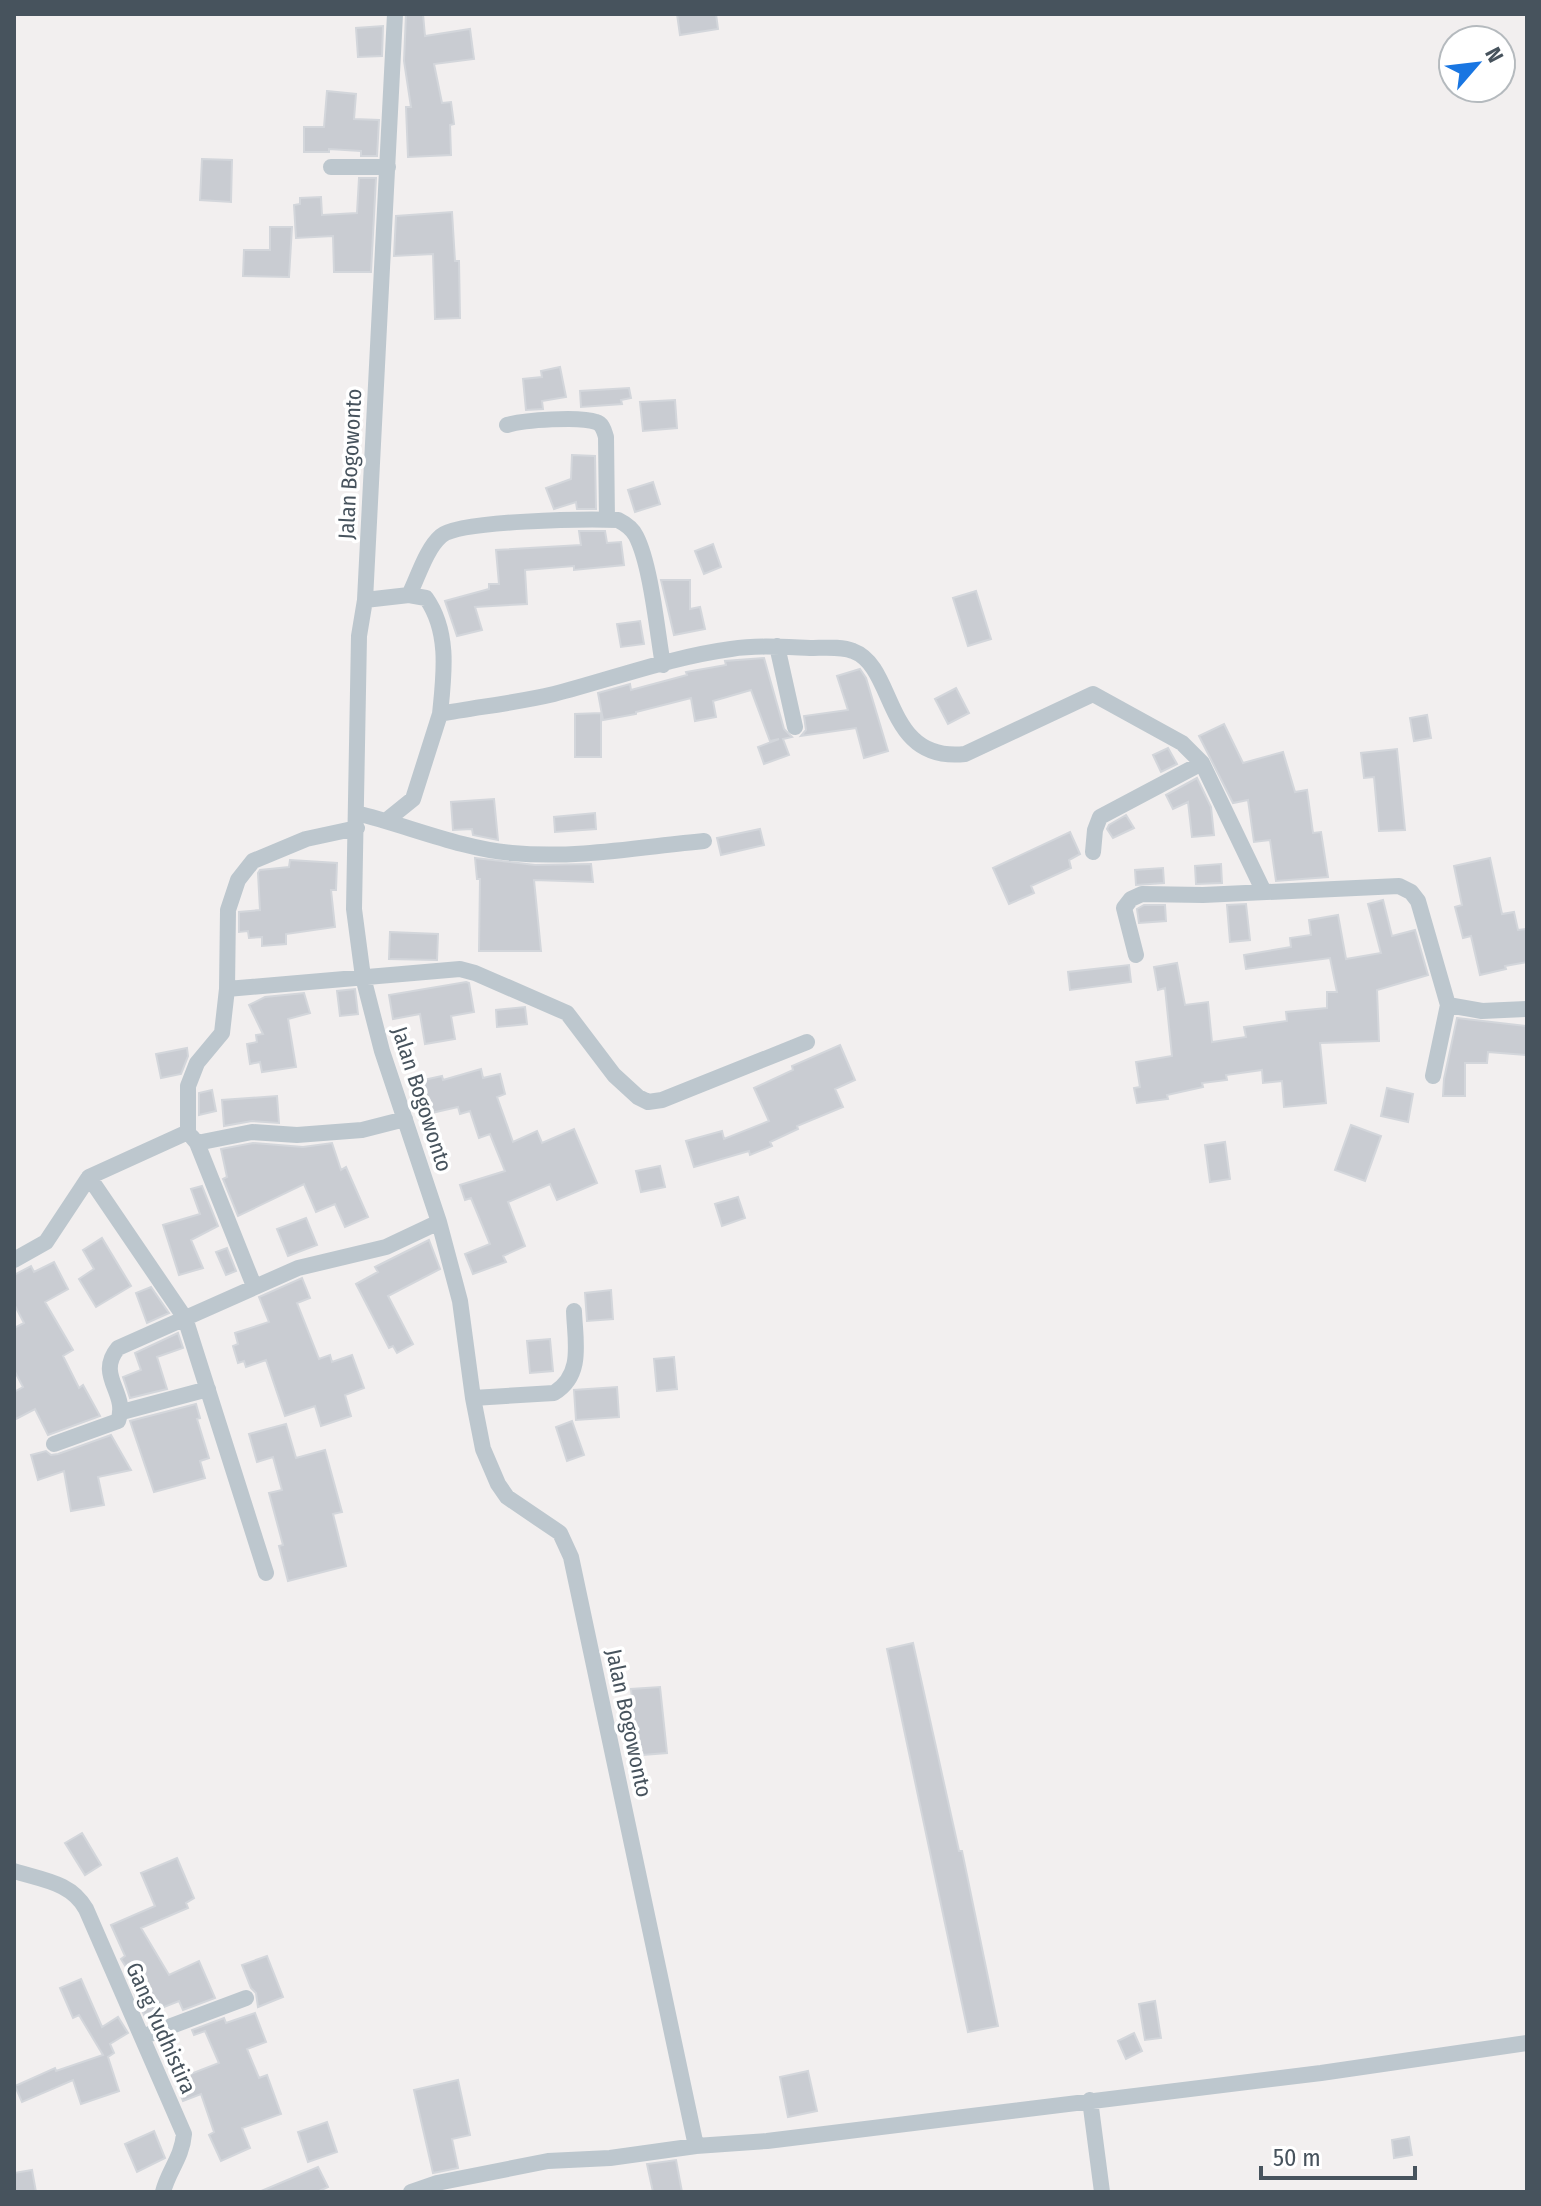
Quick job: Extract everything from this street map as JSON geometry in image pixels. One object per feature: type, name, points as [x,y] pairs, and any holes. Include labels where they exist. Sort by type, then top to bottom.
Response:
[{"type":"street","name":"Jalan Bogowonto","points":[[395,14],[365,600],[359,636],[354,909],[363,977],[382,1051],[439,1222],[460,1301],[483,1449],[507,1497],[560,1533],[571,1557],[696,2146]]},
{"type":"street","points":[[331,167],[388,167]]},
{"type":"street","points":[[507,425],[527,421],[580,420],[601,425],[606,437],[607,520]]},
{"type":"street","points":[[409,595],[435,542],[444,533],[477,525],[607,520],[624,523],[637,538],[645,561],[663,665]]},
{"type":"street","points":[[365,600],[409,595],[426,598],[440,623],[445,668],[440,714],[413,799],[387,820]]},
{"type":"street","points":[[440,714],[550,695],[731,648],[777,646],[851,650],[865,658],[899,724],[925,748],[951,756],[965,754],[1093,694],[1182,743],[1202,763],[1264,892]]},
{"type":"street","points":[[777,646],[795,727]]},
{"type":"street","points":[[1093,852],[1100,817],[1202,763]]},
{"type":"street","points":[[254,1286],[193,1138],[188,1086],[197,1063],[222,1033],[227,989],[228,910],[238,880],[253,861],[356,820],[387,820],[459,843],[511,853],[563,855],[704,841]]},
{"type":"street","points":[[1136,955],[1124,908],[1131,899],[1142,894],[1203,895],[1399,886],[1411,892],[1418,901],[1448,1005],[1433,1076]]},
{"type":"street","points":[[227,989],[460,969],[475,973],[567,1013],[614,1075],[648,1102],[662,1100],[807,1042]]},
{"type":"street","points":[[1448,1005],[1482,1011],[1527,1009]]},
{"type":"street","points":[[14,1260],[46,1242],[89,1177],[193,1138],[252,1132],[297,1135],[362,1130],[405,1119]]},
{"type":"street","points":[[89,1177],[185,1318],[266,1573]]},
{"type":"street","points":[[54,1444],[118,1421],[122,1412],[109,1371],[110,1358],[118,1348],[298,1268],[386,1247],[439,1222]]},
{"type":"street","points":[[473,1398],[554,1393],[561,1389],[575,1371],[574,1311]]},
{"type":"street","points":[[122,1412],[208,1389]]},
{"type":"street","name":"Gang Yudhistira","points":[[14,1871],[67,1888],[78,1895],[86,1909],[184,2134],[177,2165],[165,2181],[163,2192]]},
{"type":"street","points":[[142,2037],[246,1998]]},
{"type":"street","points":[[411,2192],[437,2183],[548,2161],[610,2158],[696,2146],[767,2141],[1321,2073],[1527,2043]]},
{"type":"street","points":[[1090,2100],[1102,2192]]},
{"type":"building","points":[[406,14],[423,14],[425,36],[470,29],[474,59],[434,64],[442,103],[451,102],[454,124],[450,125],[451,155],[408,157],[406,107],[411,107],[404,61]]},
{"type":"building","points":[[677,14],[716,14],[718,29],[680,35]]},
{"type":"building","points":[[383,26],[382,56],[358,57],[356,28]]},
{"type":"building","points":[[327,91],[356,94],[354,119],[379,120],[377,156],[361,156],[361,151],[329,149],[329,152],[304,152],[304,127],[324,127]]},
{"type":"building","points":[[202,159],[232,160],[231,202],[200,200]]},
{"type":"building","points":[[359,178],[376,178],[371,272],[334,272],[333,236],[296,238],[294,205],[300,204],[300,198],[321,197],[322,215],[357,213]]},
{"type":"building","points":[[452,212],[455,261],[459,261],[460,318],[435,319],[433,254],[394,256],[396,216]]},
{"type":"building","points":[[270,227],[292,227],[289,277],[243,276],[244,250],[270,250]]},
{"type":"building","points":[[560,367],[566,397],[542,401],[543,409],[526,410],[523,379],[542,377],[541,371]]},
{"type":"building","points":[[629,388],[631,398],[621,400],[622,404],[581,407],[580,391]]},
{"type":"building","points":[[675,400],[677,428],[643,431],[640,402]]},
{"type":"building","points":[[572,455],[595,456],[596,509],[577,509],[576,502],[554,509],[546,488],[571,479]]},
{"type":"building","points":[[653,482],[660,504],[635,512],[628,490]]},
{"type":"building","points":[[579,531],[605,531],[607,543],[621,542],[624,565],[574,570],[574,566],[525,570],[527,604],[475,607],[482,630],[457,636],[445,601],[489,589],[489,584],[499,584],[496,550],[581,545]]},
{"type":"building","points":[[713,544],[721,567],[704,574],[695,551]]},
{"type":"building","points":[[661,580],[690,580],[690,609],[700,607],[705,629],[674,635]]},
{"type":"building","points":[[976,591],[991,639],[968,646],[953,598]]},
{"type":"building","points":[[640,621],[644,644],[621,647],[617,624]]},
{"type":"building","points":[[764,658],[784,729],[792,737],[783,739],[789,755],[764,764],[758,747],[779,739],[770,741],[751,690],[713,701],[716,717],[695,721],[691,698],[603,720],[598,693],[630,684],[631,690],[687,675],[686,672],[726,665],[725,661]]},
{"type":"building","points":[[860,669],[866,678],[888,751],[864,758],[856,728],[801,736],[806,730],[804,716],[848,710],[837,676]]},
{"type":"building","points":[[956,688],[969,713],[948,724],[935,699]]},
{"type":"building","points":[[601,713],[601,757],[575,757],[575,714]]},
{"type":"building","points":[[1427,715],[1431,738],[1414,741],[1410,718]]},
{"type":"building","points":[[1224,724],[1243,763],[1283,752],[1295,792],[1307,790],[1313,833],[1321,832],[1328,877],[1276,881],[1270,840],[1254,842],[1248,800],[1233,803],[1199,736]]},
{"type":"building","points":[[1168,748],[1177,764],[1161,772],[1153,755]]},
{"type":"building","points":[[1397,749],[1405,830],[1379,831],[1374,777],[1364,778],[1361,753]]},
{"type":"building","points":[[1197,778],[1211,807],[1214,835],[1192,837],[1188,802],[1173,809],[1166,795]]},
{"type":"building","points":[[494,799],[498,840],[473,835],[472,829],[453,830],[451,802]]},
{"type":"building","points":[[595,813],[596,829],[555,832],[554,817]]},
{"type":"building","points":[[1126,815],[1134,828],[1113,838],[1107,829],[1109,825]]},
{"type":"building","points":[[760,829],[764,845],[721,855],[717,838]]},
{"type":"building","points":[[1070,832],[1080,854],[1069,860],[1071,868],[1031,886],[1034,893],[1009,904],[993,868]]},
{"type":"building","points":[[475,858],[535,865],[591,864],[593,882],[534,880],[541,951],[479,951],[480,879],[477,879]]},
{"type":"building","points":[[1490,858],[1502,914],[1514,912],[1518,930],[1527,929],[1527,962],[1480,975],[1471,936],[1463,938],[1455,907],[1462,905],[1454,866]]},
{"type":"building","points":[[290,860],[337,863],[336,890],[331,890],[335,927],[286,934],[286,944],[262,946],[262,937],[249,938],[248,931],[239,932],[239,912],[260,910],[260,870],[289,867]]},
{"type":"building","points":[[1221,864],[1222,883],[1196,884],[1195,866]]},
{"type":"building","points":[[1163,868],[1164,883],[1136,885],[1135,870]]},
{"type":"building","points":[[1383,900],[1392,936],[1415,930],[1428,975],[1377,990],[1379,1041],[1320,1043],[1326,1103],[1284,1107],[1282,1081],[1263,1083],[1262,1070],[1226,1075],[1227,1080],[1202,1083],[1203,1087],[1167,1095],[1168,1099],[1137,1103],[1134,1088],[1140,1087],[1136,1062],[1172,1056],[1165,988],[1158,990],[1154,967],[1177,963],[1185,1005],[1208,1002],[1212,1042],[1246,1037],[1244,1027],[1287,1021],[1286,1012],[1327,1008],[1327,992],[1337,992],[1330,958],[1246,969],[1244,955],[1291,947],[1290,938],[1311,935],[1309,920],[1338,915],[1346,959],[1381,953],[1368,904]]},
{"type":"building","points":[[1246,904],[1250,940],[1230,942],[1227,905]]},
{"type":"building","points":[[1144,905],[1165,905],[1166,921],[1139,923],[1137,909]]},
{"type":"building","points":[[390,932],[438,934],[437,960],[389,959]]},
{"type":"building","points":[[1129,965],[1131,982],[1070,990],[1068,972]]},
{"type":"building","points":[[469,983],[474,1012],[451,1016],[455,1039],[425,1044],[420,1014],[393,1019],[389,995]]},
{"type":"building","points":[[355,989],[358,1014],[340,1016],[337,991]]},
{"type":"building","points":[[304,993],[310,1013],[288,1019],[296,1067],[262,1072],[260,1062],[250,1064],[247,1044],[257,1042],[256,1035],[263,1034],[249,1005],[265,997]]},
{"type":"building","points":[[525,1007],[527,1024],[497,1027],[496,1010]]},
{"type":"building","points":[[1457,1018],[1527,1026],[1527,1055],[1488,1052],[1487,1063],[1465,1063],[1465,1096],[1443,1096],[1444,1079]]},
{"type":"building","points":[[840,1045],[855,1080],[835,1089],[843,1107],[797,1126],[798,1129],[770,1142],[772,1146],[750,1155],[749,1151],[694,1167],[686,1141],[722,1131],[724,1139],[769,1121],[754,1088],[793,1070],[792,1066]]},
{"type":"building","points":[[187,1048],[188,1056],[181,1074],[161,1078],[156,1054]]},
{"type":"building","points":[[481,1069],[483,1078],[500,1074],[505,1094],[497,1097],[513,1142],[537,1131],[542,1143],[574,1129],[597,1183],[557,1200],[550,1184],[508,1202],[525,1246],[503,1256],[506,1262],[473,1274],[465,1254],[490,1244],[471,1198],[465,1200],[460,1185],[505,1171],[490,1134],[479,1138],[470,1111],[460,1114],[458,1107],[427,1114],[419,1081],[442,1076],[443,1080]]},
{"type":"building","points":[[1387,1088],[1413,1094],[1408,1122],[1381,1116]]},
{"type":"building","points":[[212,1090],[216,1111],[199,1115],[199,1093]]},
{"type":"building","points":[[277,1096],[279,1123],[252,1121],[224,1126],[222,1100]]},
{"type":"building","points":[[1351,1125],[1381,1136],[1365,1181],[1335,1170]]},
{"type":"building","points":[[1225,1142],[1230,1179],[1210,1182],[1205,1145]]},
{"type":"building","points":[[253,1143],[303,1147],[332,1143],[341,1170],[346,1167],[368,1217],[345,1227],[335,1204],[316,1212],[304,1184],[238,1216],[223,1179],[227,1177],[221,1149]]},
{"type":"building","points":[[660,1166],[665,1187],[641,1192],[636,1171]]},
{"type":"building","points":[[202,1186],[218,1226],[191,1240],[203,1268],[179,1275],[163,1225],[200,1214],[191,1189]]},
{"type":"building","points":[[738,1197],[745,1218],[722,1226],[715,1204]]},
{"type":"building","points":[[306,1218],[317,1245],[288,1256],[277,1229]]},
{"type":"building","points":[[102,1238],[131,1286],[96,1307],[79,1279],[94,1269],[83,1250]]},
{"type":"building","points":[[429,1240],[440,1269],[388,1296],[413,1344],[397,1353],[393,1346],[389,1348],[356,1284],[378,1272],[375,1267]]},
{"type":"building","points":[[227,1248],[236,1271],[226,1275],[216,1252]]},
{"type":"building","points":[[54,1262],[68,1289],[45,1302],[73,1350],[63,1356],[79,1388],[83,1385],[100,1416],[48,1435],[35,1409],[14,1420],[14,1392],[23,1387],[14,1370],[14,1328],[24,1323],[14,1304],[14,1275],[31,1266],[34,1272]]},
{"type":"building","points":[[302,1278],[310,1298],[297,1303],[319,1359],[330,1355],[332,1362],[352,1355],[364,1388],[345,1395],[351,1416],[321,1426],[315,1406],[285,1416],[266,1360],[246,1367],[244,1361],[238,1363],[233,1346],[238,1344],[235,1333],[269,1322],[259,1297]]},
{"type":"building","points":[[151,1287],[169,1313],[147,1323],[136,1293]]},
{"type":"building","points":[[611,1290],[613,1319],[587,1321],[585,1293]]},
{"type":"building","points":[[178,1333],[183,1348],[157,1357],[167,1389],[130,1398],[123,1377],[141,1370],[135,1353]]},
{"type":"building","points":[[550,1339],[553,1371],[530,1373],[527,1341]]},
{"type":"building","points":[[674,1357],[677,1389],[657,1391],[654,1359]]},
{"type":"building","points":[[617,1387],[619,1417],[576,1420],[574,1390]]},
{"type":"building","points":[[196,1404],[200,1418],[197,1419],[209,1458],[200,1461],[205,1478],[154,1492],[130,1421]]},
{"type":"building","points":[[572,1421],[584,1455],[567,1461],[556,1427]]},
{"type":"building","points":[[286,1424],[296,1458],[325,1450],[342,1512],[333,1514],[346,1566],[288,1581],[279,1546],[283,1545],[269,1493],[282,1490],[273,1457],[257,1462],[249,1434]]},
{"type":"building","points":[[111,1435],[131,1470],[98,1477],[104,1505],[71,1511],[64,1471],[38,1480],[31,1455],[46,1451],[51,1455],[58,1454]]},
{"type":"building","points":[[913,1643],[959,1851],[962,1851],[998,2026],[968,2032],[887,1649]]},
{"type":"building","points":[[660,1687],[667,1753],[630,1756],[628,1741],[636,1740],[631,1689]]},
{"type":"building","points":[[82,1833],[101,1865],[85,1875],[65,1843]]},
{"type":"building","points":[[177,1858],[194,1898],[186,1903],[188,1908],[141,1928],[169,1975],[199,1961],[215,1998],[183,2010],[179,2001],[144,2015],[133,1990],[139,1988],[121,1959],[125,1956],[111,1925],[155,1906],[141,1873]]},
{"type":"building","points":[[267,1956],[283,1997],[258,2007],[256,1993],[242,1965]]},
{"type":"building","points":[[81,1979],[102,2027],[118,2017],[128,2033],[110,2044],[114,2053],[108,2057],[119,2091],[81,2104],[73,2080],[22,2102],[15,2086],[55,2068],[56,2071],[103,2055],[79,2015],[73,2018],[60,1988]]},
{"type":"building","points":[[1155,2001],[1161,2038],[1145,2040],[1139,2004]]},
{"type":"building","points":[[255,2013],[266,2042],[247,2049],[259,2078],[267,2075],[281,2114],[242,2128],[250,2148],[221,2161],[209,2135],[214,2132],[201,2094],[183,2101],[175,2080],[219,2063],[205,2031],[194,2035],[192,2030],[224,2018],[226,2023]]},
{"type":"building","points":[[1134,2033],[1142,2051],[1126,2059],[1118,2041]]},
{"type":"building","points":[[808,2071],[817,2111],[788,2117],[780,2077]]},
{"type":"building","points":[[458,2080],[470,2135],[452,2139],[458,2168],[433,2173],[414,2090]]},
{"type":"building","points":[[327,2122],[337,2152],[308,2162],[298,2132]]},
{"type":"building","points":[[154,2131],[165,2158],[137,2172],[125,2144]]},
{"type":"building","points":[[1409,2137],[1412,2155],[1394,2158],[1392,2140]]},
{"type":"building","points":[[676,2160],[682,2192],[653,2192],[647,2164]]},
{"type":"building","points":[[318,2167],[328,2187],[317,2192],[259,2192]]},
{"type":"building","points":[[32,2170],[36,2192],[14,2192],[14,2173]]}]
